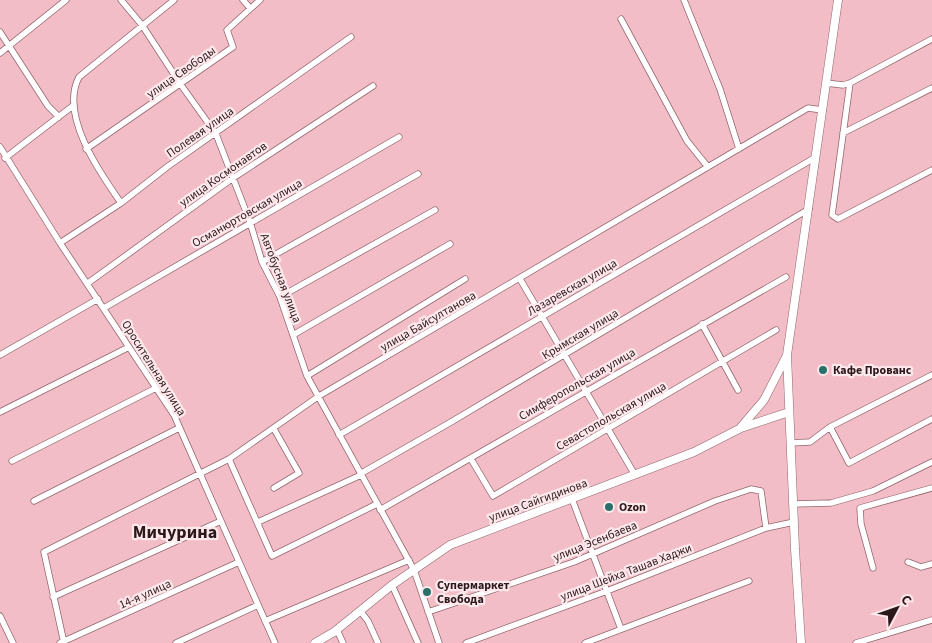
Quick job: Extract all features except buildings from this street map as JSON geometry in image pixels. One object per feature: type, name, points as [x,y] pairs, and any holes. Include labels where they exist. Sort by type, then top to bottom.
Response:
[{"type":"main road","points":[[801,643],[788,412],[787,355],[838,0]]},
{"type":"main road","points":[[741,428],[764,400],[775,382],[787,355]]},
{"type":"main road","name":"улица Сайгидинова","points":[[315,643],[337,630],[392,585],[450,545],[694,452],[741,428],[788,412]]},
{"type":"street","points":[[0,53],[66,0]]},
{"type":"street","name":"Автобусная улица","points":[[121,0],[142,25],[180,85],[216,134],[250,222],[262,262],[280,297],[307,376],[414,570],[439,643]]},
{"type":"street","points":[[122,203],[94,166],[86,148],[74,112],[76,83],[79,77],[174,0]]},
{"type":"street","points":[[244,0],[250,8]]},
{"type":"street","name":"улица Свободы","points":[[86,148],[233,47],[226,30],[260,0]]},
{"type":"street","points":[[684,0],[720,89],[739,149]]},
{"type":"street","points":[[621,19],[686,141],[708,167]]},
{"type":"street","points":[[0,32],[48,106],[59,117]]},
{"type":"street","name":"Полевая улица","points":[[60,243],[122,203],[168,167],[351,37]]},
{"type":"street","points":[[826,83],[843,85],[850,83],[932,39]]},
{"type":"street","points":[[850,83],[832,215],[834,218],[838,219],[932,170]]},
{"type":"street","name":"улица Космонавтов","points":[[88,283],[233,178],[373,86]]},
{"type":"street","points":[[843,133],[932,88]]},
{"type":"street","points":[[5,158],[74,105]]},
{"type":"street","name":"улица Байсултанова","points":[[53,597],[44,552],[229,459],[319,396],[808,108],[822,110]]},
{"type":"street","name":"Османюртовская улица","points":[[104,308],[399,137]]},
{"type":"street","name":"Оросительная улица","points":[[0,147],[5,158],[60,243],[156,388],[179,428],[275,643]]},
{"type":"street","name":"Лазаревская улица","points":[[339,435],[816,157]]},
{"type":"street","points":[[262,262],[418,174]]},
{"type":"street","name":"Крымская улица","points":[[258,522],[360,474],[809,209]]},
{"type":"street","points":[[280,297],[435,210]]},
{"type":"street","points":[[293,336],[450,244]]},
{"type":"street","name":"Симферопольская улица","points":[[258,522],[272,556],[378,507],[470,459],[585,390],[786,277]]},
{"type":"street","points":[[307,376],[465,278]]},
{"type":"street","points":[[520,279],[635,475]]},
{"type":"street","points":[[0,355],[98,299]]},
{"type":"street","points":[[702,324],[738,390]]},
{"type":"street","name":"Севастопольская улица","points":[[470,459],[493,496],[776,330]]},
{"type":"street","points":[[0,412],[129,347]]},
{"type":"street","points":[[790,443],[810,442],[830,428],[932,375]]},
{"type":"street","points":[[12,461],[156,388]]},
{"type":"street","points":[[830,428],[849,462],[932,419]]},
{"type":"street","points":[[34,501],[179,428]]},
{"type":"street","points":[[274,428],[299,474],[274,488]]},
{"type":"street","points":[[229,459],[258,522]]},
{"type":"street","points":[[793,504],[831,502],[874,491],[932,462]]},
{"type":"street","points":[[873,568],[861,524],[860,508],[932,488]]},
{"type":"street","name":"улица Эсенбаева","points":[[428,612],[594,554],[715,501],[751,489],[761,491],[766,528]]},
{"type":"street","points":[[572,499],[622,629]]},
{"type":"street","points":[[63,642],[53,597],[221,521]]},
{"type":"street","name":"улица Шейха Ташав Хаджи","points":[[466,643],[607,591],[766,528],[794,522]]},
{"type":"street","points":[[266,621],[409,560]]},
{"type":"street","name":"14-я улица","points":[[63,642],[239,562]]},
{"type":"street","points":[[908,562],[921,566],[932,564]]},
{"type":"street","points":[[585,643],[749,581]]},
{"type":"street","points":[[392,585],[418,643]]},
{"type":"street","points":[[176,643],[258,605]]},
{"type":"street","points":[[361,612],[368,621],[378,643]]},
{"type":"street","points":[[0,616],[13,643]]},
{"type":"street","points":[[856,643],[932,620]]},
{"type":"street","points":[[337,630],[343,643]]},
{"type":"place","name":"Кафе Прованс","points":[[823,370]]},
{"type":"place","name":"Ozon","points":[[609,507]]},
{"type":"place","name":"Супермаркет Свобода","points":[[427,592]]},
{"type":"district","name":"Мичурина","points":[[175,532]]}]
